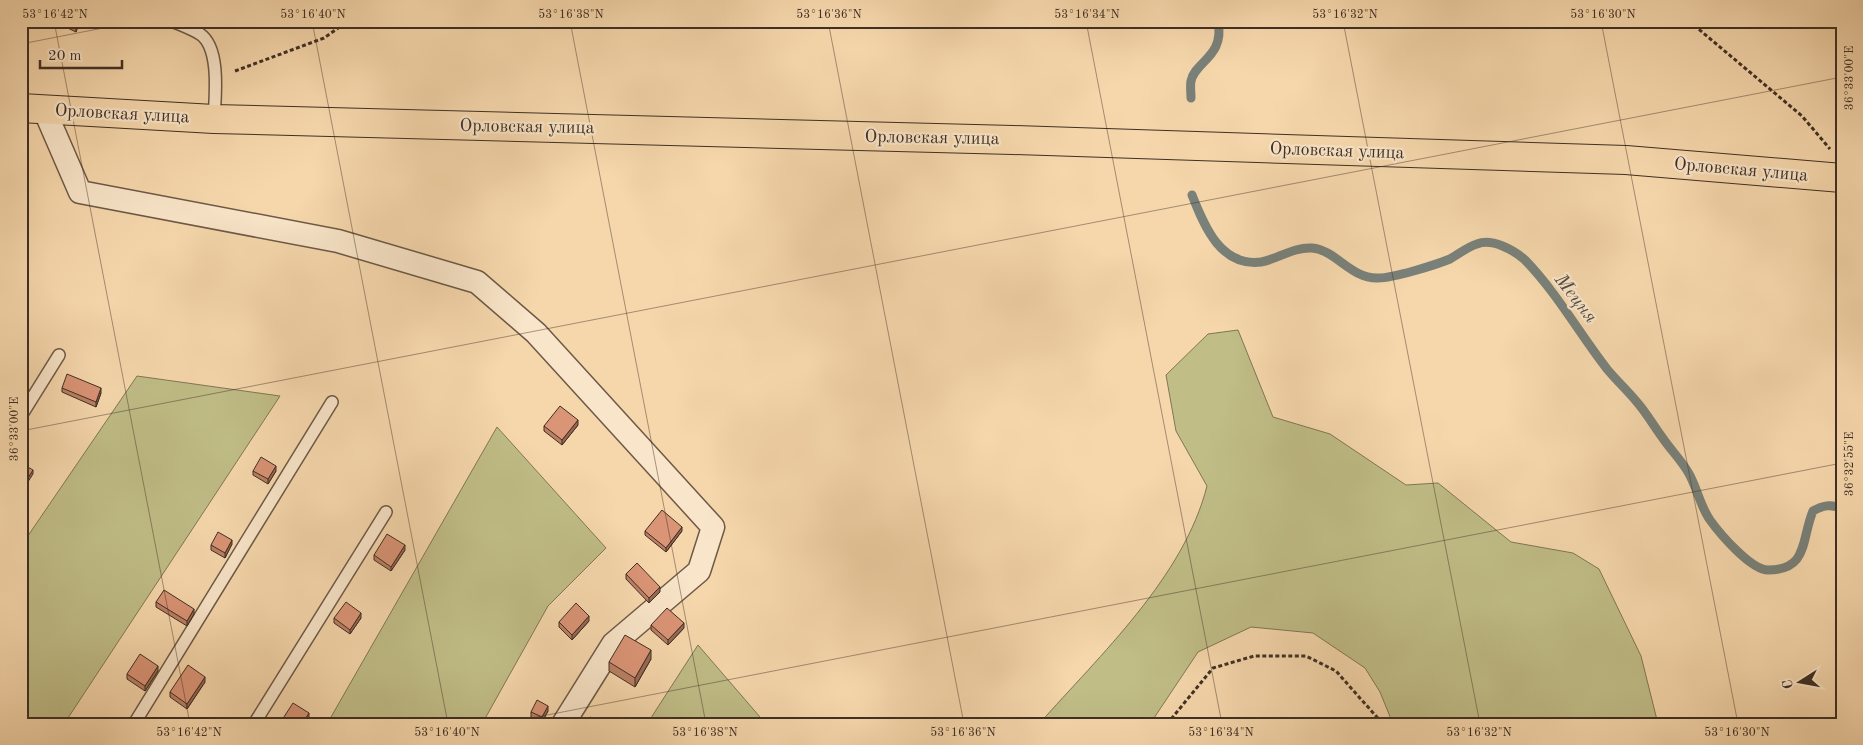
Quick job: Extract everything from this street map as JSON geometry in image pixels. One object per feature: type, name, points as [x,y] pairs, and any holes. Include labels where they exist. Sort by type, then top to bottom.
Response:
[{"type":"main road","name":"Орловская улица","points":[[33,109],[214,119],[1013,140],[1839,167]]},
{"type":"street","points":[[33,109],[80,192],[338,240],[477,282],[536,332],[713,526],[698,571],[613,644],[563,724]]},
{"type":"lane","points":[[172,21],[202,35],[212,55],[216,78],[214,119]]},
{"type":"lane","points":[[21,416],[59,355]]},
{"type":"lane","points":[[134,724],[332,402]]},
{"type":"lane","points":[[254,724],[386,512]]},
{"type":"path","points":[[216,78],[324,38],[348,21]]},
{"type":"path","points":[[1689,21],[1802,116],[1839,167]]},
{"type":"path","points":[[1167,724],[1213,668],[1254,656],[1306,656],[1336,671],[1383,724]]},
{"type":"shaded area","points":[[1238,330],[1273,417],[1330,434],[1406,485],[1438,483],[1511,542],[1573,553],[1599,569],[1641,656],[1658,724],[1393,724],[1380,692],[1365,668],[1313,633],[1251,627],[1198,652],[1150,724],[1039,724],[1137,613],[1160,583],[1180,552],[1196,520],[1207,486],[1176,431],[1166,375],[1208,334]]},
{"type":"shaded area","points":[[137,376],[280,396],[64,724],[21,724],[21,546]]},
{"type":"shaded area","points":[[497,427],[606,548],[548,606],[482,724],[327,724]]},
{"type":"shaded area","points":[[698,645],[766,724],[647,724]]},
{"type":"building","points":[[67,374],[101,388],[96,402],[62,388]]},
{"type":"building","points":[[21,383],[25,386],[21,392]]},
{"type":"building","points":[[560,406],[578,420],[562,440],[544,426]]},
{"type":"building","points":[[261,457],[276,466],[268,479],[253,471]]},
{"type":"building","points":[[21,463],[33,470],[22,487],[21,486]]},
{"type":"building","points":[[662,510],[682,527],[666,548],[645,531]]},
{"type":"building","points":[[218,532],[232,540],[225,553],[211,545]]},
{"type":"building","points":[[387,534],[405,545],[391,567],[374,555]]},
{"type":"building","points":[[637,563],[660,587],[649,598],[626,574]]},
{"type":"building","points":[[164,590],[194,609],[187,621],[156,602]]},
{"type":"building","points":[[346,602],[361,613],[350,630],[334,618]]},
{"type":"building","points":[[576,603],[589,616],[572,635],[559,622]]},
{"type":"building","points":[[667,608],[684,623],[668,640],[651,625]]},
{"type":"building","points":[[625,635],[651,650],[635,678],[609,662]]},
{"type":"building","points":[[140,654],[158,666],[145,686],[127,674]]},
{"type":"building","points":[[188,665],[205,677],[187,704],[170,692]]},
{"type":"building","points":[[537,700],[548,706],[542,717],[531,712]]},
{"type":"building","points":[[293,703],[309,713],[302,724],[281,724],[280,723]]},
{"type":"building","points":[[590,717],[602,724],[586,724]]},
{"type":"waterway","name":"Мецня","points":[[1191,98],[1191,83],[1194,74],[1214,51],[1217,43],[1219,33],[1218,21]]},
{"type":"waterway","name":"Мецня","points":[[1192,195],[1208,231],[1216,242],[1224,251],[1235,258],[1247,262],[1261,262],[1298,249],[1312,248],[1329,254],[1360,274],[1378,278],[1404,274],[1450,259],[1473,245],[1489,243],[1509,249],[1525,260],[1537,273],[1558,299],[1607,369],[1643,410],[1688,472],[1710,520],[1728,542],[1745,558],[1753,564],[1768,570],[1781,569],[1791,565],[1801,551],[1813,511],[1827,506],[1842,509]]}]
